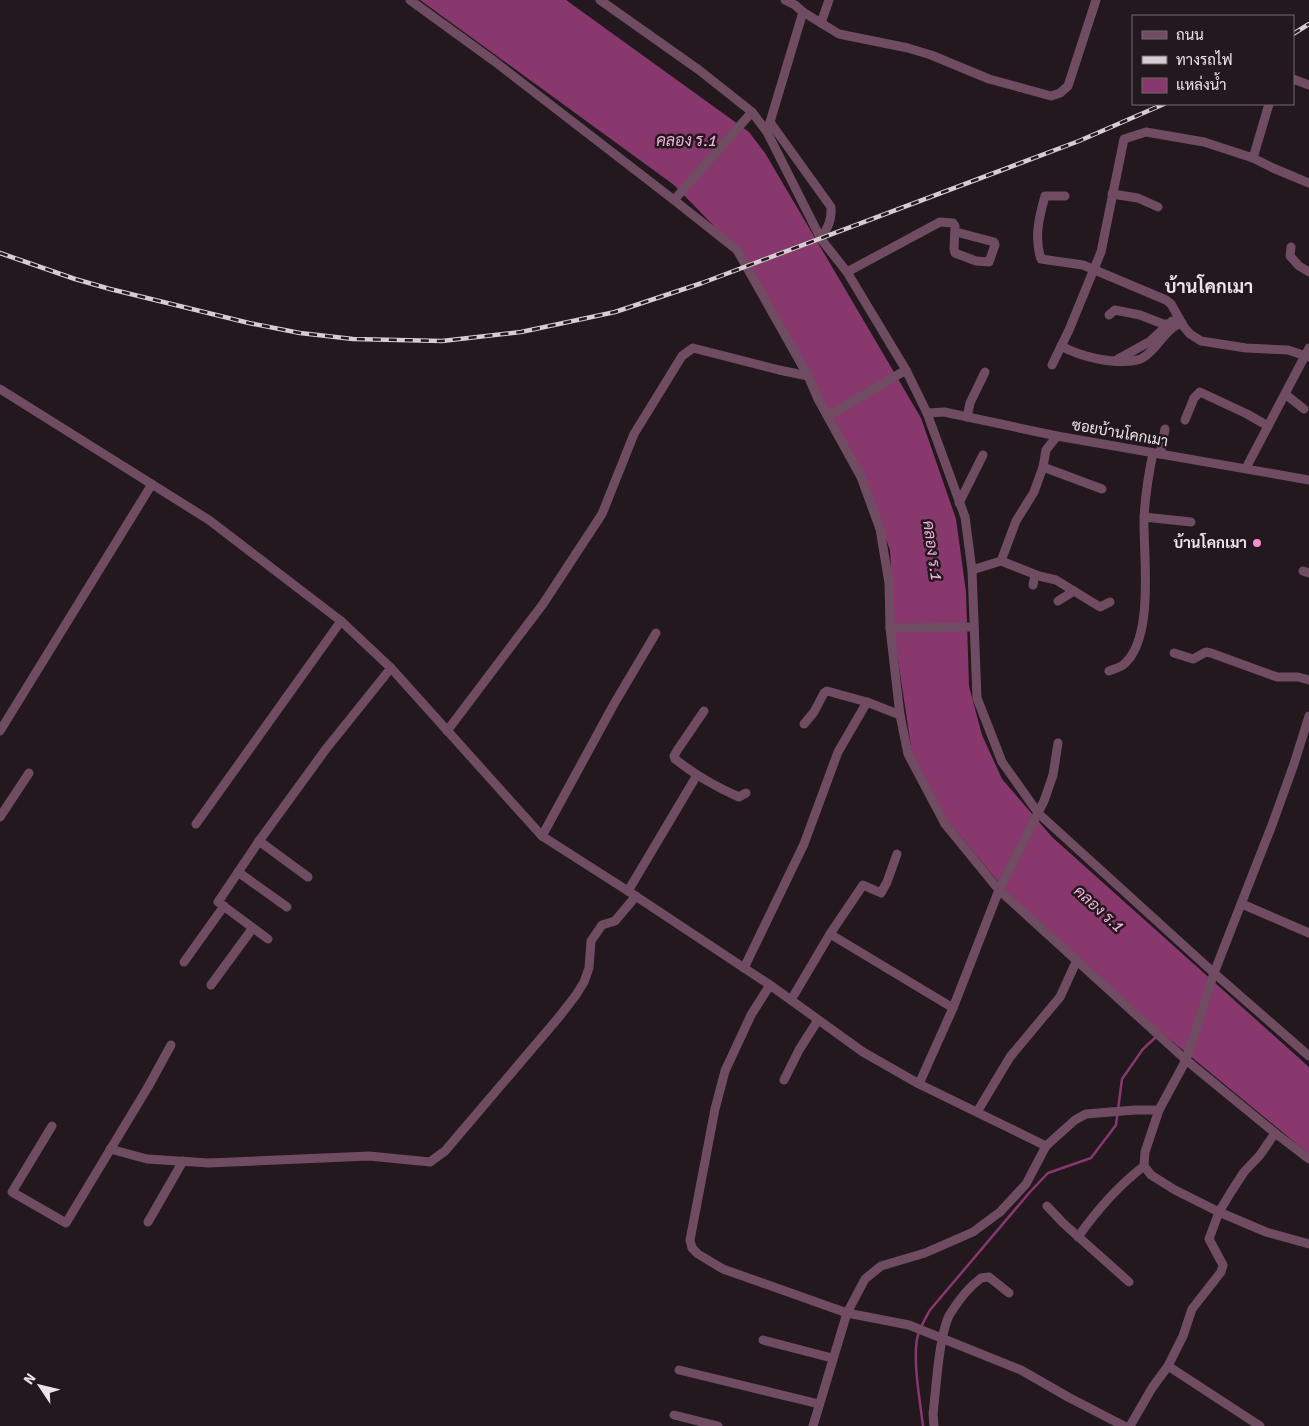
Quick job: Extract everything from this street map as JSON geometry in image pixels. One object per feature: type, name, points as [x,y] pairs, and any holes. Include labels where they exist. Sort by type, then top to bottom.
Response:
[{"type":"street","points":[[410,0],[494,61],[737,250],[808,376],[818,399],[831,413],[861,477],[880,529],[888,583],[890,628],[900,715],[908,754],[945,824],[999,890],[1186,1060],[1309,1159]]},
{"type":"street","points":[[600,0],[700,70],[769,127],[831,207],[832,217],[830,224],[820,239]]},
{"type":"street","points":[[785,0],[839,34],[931,54],[989,79],[1051,96],[1060,93],[1068,86],[1096,0]]},
{"type":"street","points":[[821,23],[829,0]]},
{"type":"street","points":[[803,12],[769,127],[820,239],[847,272],[927,413],[965,517],[972,570],[977,698],[1002,762],[1039,814],[1214,973],[1309,1056]]},
{"type":"street","points":[[1294,79],[1309,85]]},
{"type":"street","points":[[1253,158],[1269,105]]},
{"type":"street","points":[[674,200],[752,112]]},
{"type":"street","points":[[1052,364],[1101,252],[1124,139],[1146,132],[1204,142],[1253,158],[1309,183]]},
{"type":"street","points":[[1112,194],[1138,198],[1158,207]]},
{"type":"street","points":[[1065,196],[1045,196],[1038,231],[1037,248],[1042,260],[1083,265],[1166,300],[1171,304],[1190,334],[1202,341],[1246,348],[1308,353],[1246,468]]},
{"type":"street","points":[[847,272],[940,222],[952,223],[955,226],[954,249],[956,253],[989,262],[995,245],[994,242],[956,232]]},
{"type":"street","points":[[1291,247],[1290,256],[1299,266],[1309,272]]},
{"type":"street","points":[[1109,315],[1115,310],[1140,314],[1163,324],[1168,324]]},
{"type":"street","points":[[1113,360],[1149,342],[1168,324],[1180,319]]},
{"type":"street","points":[[1061,346],[1082,356],[1124,361],[1139,360],[1180,319]]},
{"type":"street","points":[[448,732],[544,604],[602,514],[634,434],[682,356],[694,348],[808,376]]},
{"type":"street","points":[[831,413],[903,372]]},
{"type":"street","points":[[967,417],[970,403],[985,372]]},
{"type":"street","points":[[0,389],[208,520],[341,621],[391,668],[542,836],[770,985],[863,1052],[919,1084],[1046,1146]]},
{"type":"street","points":[[1186,420],[1194,398],[1200,392],[1268,426]]},
{"type":"street","points":[[1285,394],[1304,409]]},
{"type":"street","name":"ซอยบ้านโคกเมา","points":[[927,413],[944,412],[1056,436],[1309,480]]},
{"type":"street","points":[[1109,671],[1123,665],[1134,650],[1142,629],[1146,594],[1144,517],[1147,481],[1165,429]]},
{"type":"street","points":[[1001,560],[1016,521],[1034,492],[1043,467],[1046,450],[1056,436]]},
{"type":"street","points":[[959,503],[983,455]]},
{"type":"street","points":[[1043,467],[1102,489]]},
{"type":"street","points":[[0,731],[152,484]]},
{"type":"street","points":[[1144,517],[1190,522]]},
{"type":"street","points":[[972,570],[1001,560],[1035,575],[1056,580],[1100,607],[1110,602]]},
{"type":"street","points":[[1033,585],[1035,575]]},
{"type":"street","points":[[1058,601],[1074,591]]},
{"type":"street","points":[[196,824],[341,621]]},
{"type":"street","points":[[890,628],[973,627]]},
{"type":"street","points":[[542,836],[614,704],[656,633]]},
{"type":"street","points":[[1174,653],[1193,659],[1206,652],[1277,677],[1298,677],[1309,680]]},
{"type":"street","points":[[268,939],[218,902],[258,841],[326,749],[391,668]]},
{"type":"street","points":[[804,724],[809,720],[827,691],[867,702],[900,715]]},
{"type":"street","points":[[744,968],[804,844],[838,752],[867,702]]},
{"type":"street","points":[[704,711],[674,756],[675,759],[697,776],[739,798],[746,793]]},
{"type":"street","points":[[1309,718],[1242,904],[1214,973],[1186,1060],[1159,1110],[1145,1152],[1144,1166],[1151,1175],[1175,1190],[1219,1212],[1266,1232],[1309,1244]]},
{"type":"street","points":[[919,1084],[953,1008],[999,890],[1039,814],[1052,775],[1058,742]]},
{"type":"street","points":[[0,817],[29,773]]},
{"type":"street","points":[[628,891],[697,776]]},
{"type":"street","points":[[258,841],[308,877]]},
{"type":"street","points":[[791,1000],[830,934],[863,885],[881,893],[897,854]]},
{"type":"street","points":[[238,872],[287,907]]},
{"type":"street","points":[[110,1149],[147,1159],[209,1163],[369,1156],[430,1162],[445,1151],[559,1017],[584,982],[589,968],[591,941],[602,925],[615,921],[636,896]]},
{"type":"street","points":[[1242,904],[1309,933]]},
{"type":"street","points":[[184,962],[224,906]]},
{"type":"street","points":[[211,985],[252,928]]},
{"type":"street","points":[[830,934],[953,1008]]},
{"type":"street","points":[[977,1112],[1010,1057],[1060,997],[1077,960]]},
{"type":"street","points":[[770,985],[751,1015],[725,1071],[690,1240],[692,1248],[698,1254],[723,1269],[847,1313],[909,1325],[1021,1370],[1124,1426]]},
{"type":"street","points":[[784,1080],[799,1050],[818,1020]]},
{"type":"street","points":[[52,1126],[12,1192],[66,1223],[171,1045]]},
{"type":"street","points":[[813,1426],[847,1313],[866,1279],[881,1266],[925,1253],[974,1232],[1000,1212],[1026,1184],[1046,1146],[1076,1120],[1086,1114],[1159,1110]]},
{"type":"street","points":[[1130,1426],[1152,1388],[1168,1366],[1183,1336],[1192,1309],[1221,1272],[1222,1265],[1209,1239],[1219,1212],[1244,1172],[1260,1156],[1275,1133]]},
{"type":"street","points":[[148,1222],[183,1161]]},
{"type":"street","points":[[1078,1236],[1098,1209],[1130,1176],[1144,1166]]},
{"type":"street","points":[[1047,1206],[1128,1282]]},
{"type":"street","points":[[934,1426],[933,1414],[943,1338],[949,1315],[966,1292],[981,1278],[989,1277],[1009,1292]]},
{"type":"street","points":[[763,1340],[832,1358]]},
{"type":"street","points":[[1168,1366],[1260,1426]]},
{"type":"street","points":[[679,1370],[819,1404]]},
{"type":"street","points":[[674,1415],[718,1426]]},
{"type":"water","name":"คลอง ร.1","points":[[420,0],[566,0],[749,132],[765,153],[921,418],[956,519],[966,592],[969,686],[982,735],[1002,779],[1052,837],[1309,1067],[1309,1154],[1161,1032],[1006,891],[947,820],[912,753],[894,633],[890,550],[860,467],[738,256],[712,224],[674,185]]},
{"type":"waterway","points":[[923,1426],[917,1382],[916,1349],[919,1332],[930,1310],[1048,1173],[1091,1158],[1116,1125],[1122,1079],[1143,1049],[1157,1036]]},
{"type":"railway","points":[[1294,33],[1309,24]]},
{"type":"railway","points":[[0,253],[110,289],[249,323],[300,333],[353,339],[442,341],[521,332],[615,312],[702,283],[1079,141],[1162,105]]},
{"type":"place","name":"บ้านโคกเมา","points":[[1257,543]]},
{"type":"district","name":"บ้านโคกเมา","points":[[1209,287]]}]
